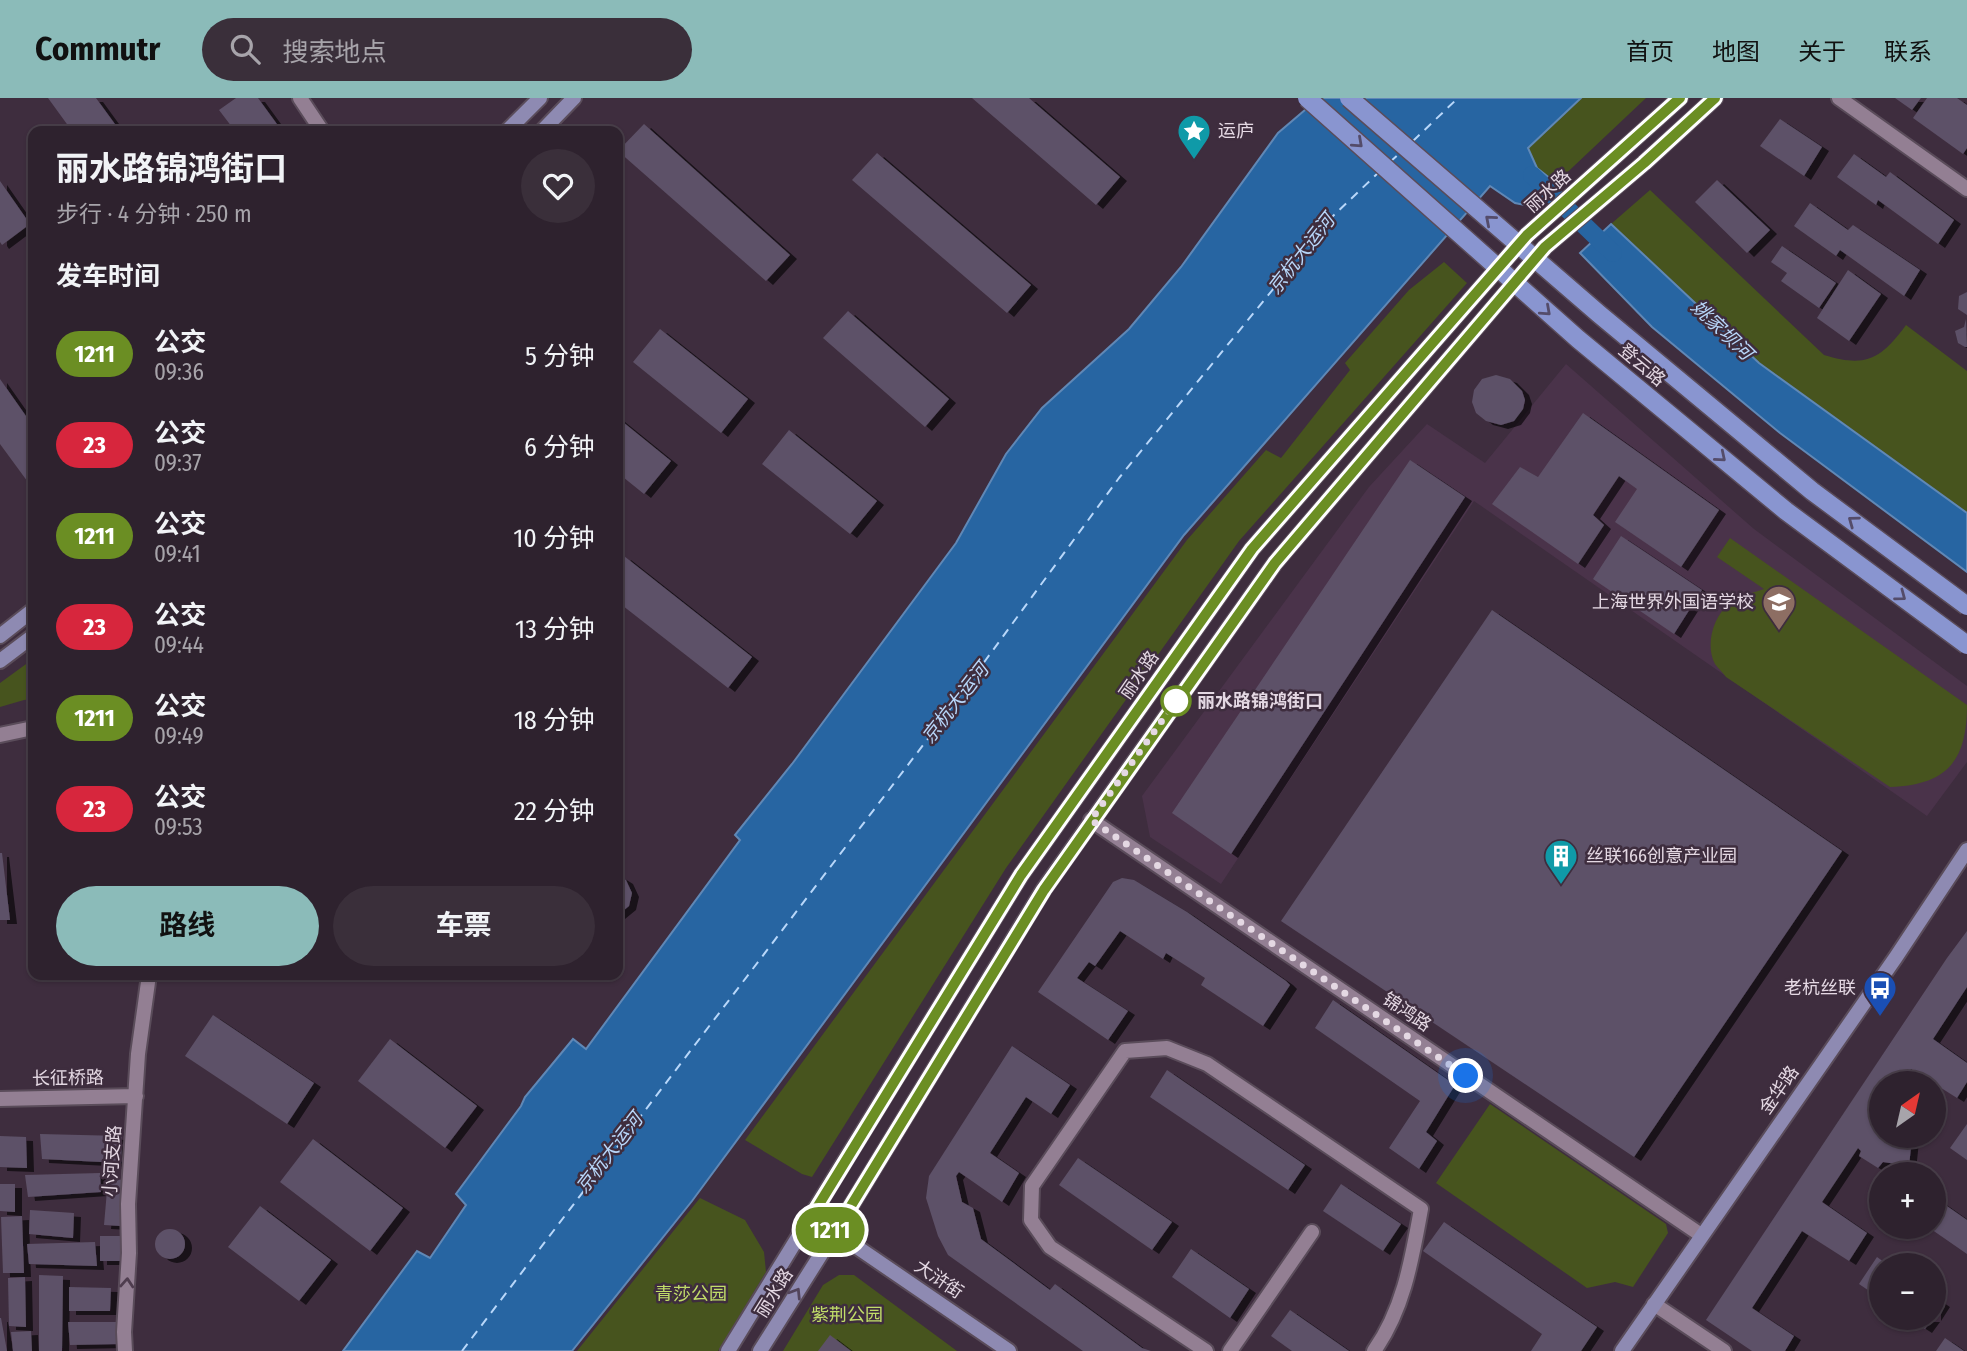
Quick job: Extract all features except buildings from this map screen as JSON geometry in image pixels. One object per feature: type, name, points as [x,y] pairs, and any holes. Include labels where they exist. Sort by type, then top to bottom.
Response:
[{"type":"main road","points":[[512,126],[540,98]]},
{"type":"main road","points":[[547,126],[574,98]]},
{"type":"main road","name":"登云路","points":[[1307,98],[1588,347],[1786,510],[1967,645]]},
{"type":"main road","name":"登云路","points":[[1349,98],[1599,314],[1812,491],[1967,606]]},
{"type":"main road","name":"丽水路","points":[[728,1351],[1021,875],[1252,549],[1527,235],[1680,98]]},
{"type":"main road","name":"丽水路","points":[[760,1351],[1044,890],[1275,563],[1545,247],[1715,98]]},
{"type":"main road","points":[[0,636],[28,614]]},
{"type":"main road","points":[[0,661],[28,640]]},
{"type":"main road","name":"金华路","points":[[1622,1351],[1896,957],[1967,850]]},
{"type":"main road","name":"大浒街","points":[[810,1219],[835,1232],[1009,1351]]},
{"type":"street","points":[[300,98],[319,126]]},
{"type":"street","points":[[1839,98],[1967,189]]},
{"type":"street","points":[[0,735],[28,730]]},
{"type":"street","name":"锦鸿路","points":[[1091,820],[1701,1235]]},
{"type":"street","name":"小河支路","points":[[125,1351],[128,1204],[138,1054],[148,980]]},
{"type":"street","points":[[1206,1351],[1050,1247],[1031,1220],[1032,1186],[1125,1051],[1167,1048],[1207,1064],[1422,1209],[1408,1279],[1387,1333],[1374,1351]]},
{"type":"street","name":"长征桥路","points":[[0,1098],[136,1096]]},
{"type":"street","points":[[1230,1351],[1312,1232]]},
{"type":"street","points":[[1654,1304],[1724,1351]]},
{"type":"shaded area","name":"上海世界外国语学校","points":[[1566,364],[1754,529],[1967,686],[1967,762],[1927,816],[1474,501],[1221,884],[1150,837],[1142,796],[1369,487],[1427,424],[1485,463]]},
{"type":"green space","points":[[1581,98],[1646,98],[1556,183],[1537,168],[1527,148]]},
{"type":"green space","points":[[1650,190],[1824,355],[1851,361],[1871,358],[1889,346],[1906,325],[1967,371],[1967,513],[1759,363],[1611,224]]},
{"type":"green space","points":[[1444,262],[1467,283],[1239,541],[1006,868],[812,1177],[802,1174],[745,1140],[1187,540],[1266,450],[1281,458],[1350,370],[1345,363],[1409,290]]},
{"type":"green space","points":[[1730,538],[1967,705],[1963,741],[1950,766],[1926,781],[1890,787],[1726,677],[1712,656],[1711,640],[1715,624],[1723,610],[1733,601],[1764,589],[1717,557]]},
{"type":"green space","points":[[28,663],[28,700],[0,707],[0,683]]},
{"type":"green space","points":[[1490,1104],[1666,1224],[1668,1233],[1633,1287],[1615,1282],[1587,1288],[1436,1183]]},
{"type":"green space","name":"青莎公园","points":[[700,1198],[745,1220],[764,1252],[766,1272],[718,1351],[577,1351]]},
{"type":"green space","name":"紫荆公园","points":[[839,1275],[854,1275],[957,1351],[783,1351],[823,1285]]},
{"type":"water","name":"京杭大运河","points":[[1319,98],[1581,98],[1528,148],[1537,168],[1556,183],[1534,207],[1515,203],[1490,186],[1184,535],[692,1201],[572,1351],[343,1351],[417,1251],[430,1258],[466,1205],[456,1194],[525,1097],[573,1039],[586,1049],[740,840],[735,835],[792,764],[956,543],[1006,454],[1042,408],[1129,329],[1181,267],[1278,133]]},
{"type":"water","points":[[1611,224],[1759,363],[1967,513],[1967,572],[1780,433],[1652,327],[1580,253]]},
{"type":"waterway","name":"姚家坝河","points":[[1532,175],[1613,253]]},
{"type":"ferry route","points":[[1413,141],[1458,98]]},
{"type":"ferry route","points":[[1390,162],[1401,152]]},
{"type":"ferry route","points":[[462,1351],[933,732],[1119,478],[1332,217],[1378,173]]},
{"type":"bus line","name":"1211","points":[[1680,98],[1527,235],[1252,549],[1021,875],[810,1219],[835,1232],[1044,890],[1275,563],[1545,247],[1715,98]]},
{"type":"place","name":"运庐","points":[[1194,161]]},
{"type":"place","name":"上海世界外国语学校","points":[[1779,632]]},
{"type":"place","name":"丽水路锦鸿街口","points":[[1176,701]]},
{"type":"place","name":"丝联166创意产业园","points":[[1561,886]]},
{"type":"place","name":"老杭丝联","points":[[1880,1018]]},
{"type":"route","points":[[1176,701],[1091,820],[1466,1076]]}]
